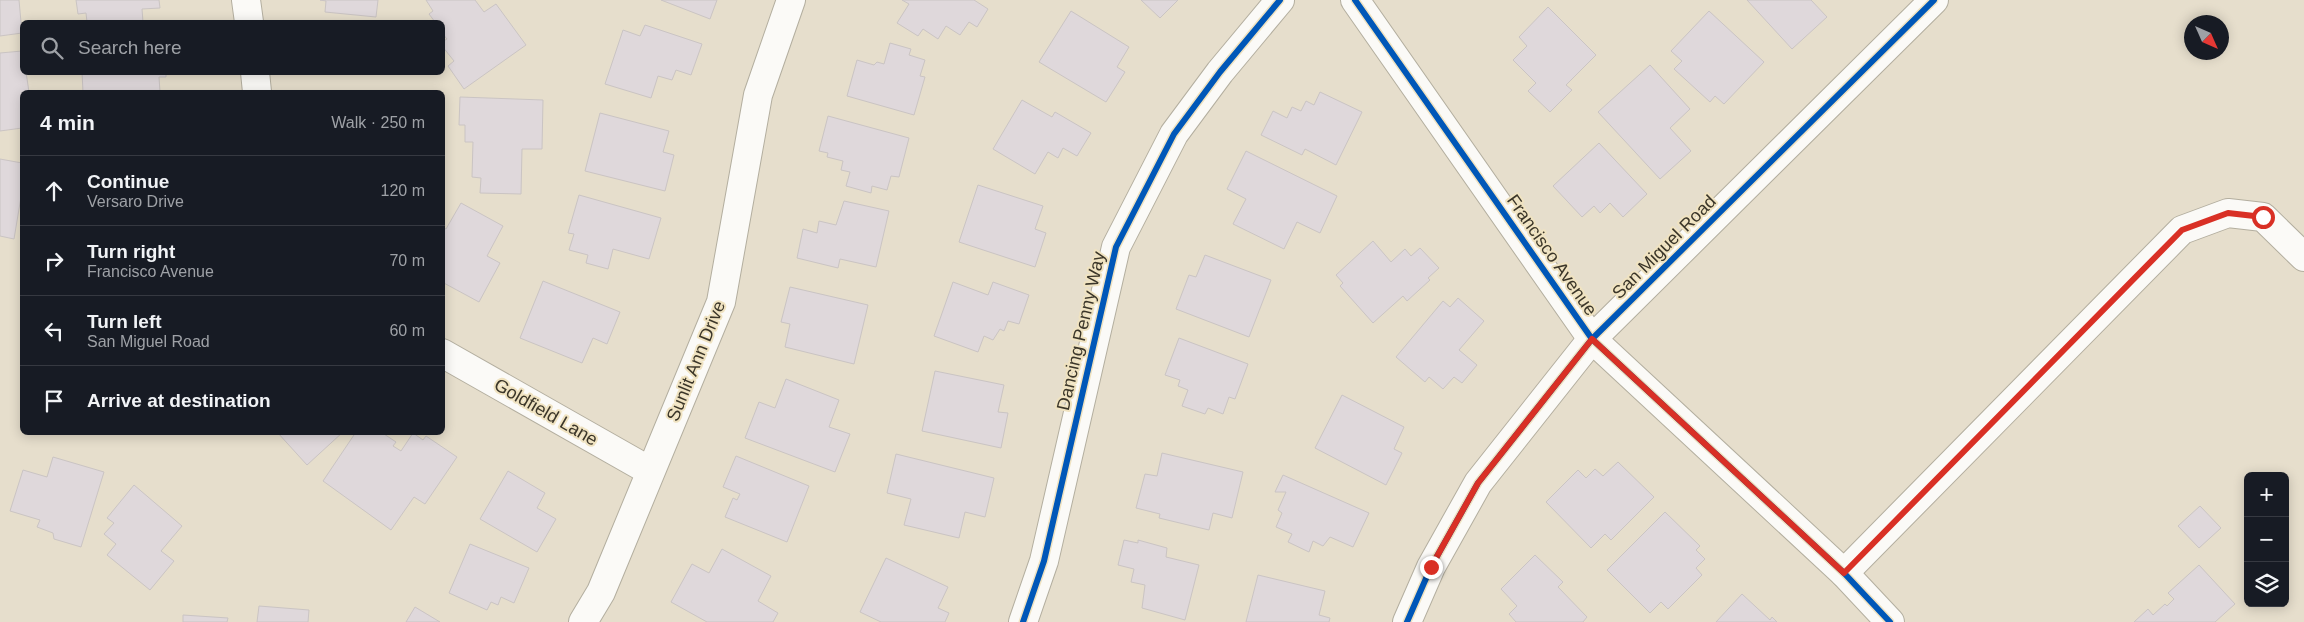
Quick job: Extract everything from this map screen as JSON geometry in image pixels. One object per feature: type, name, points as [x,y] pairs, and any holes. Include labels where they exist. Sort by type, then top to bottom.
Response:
[{"type":"street","points":[[246,0],[248,20]]},
{"type":"street","name":"Sunlit Ann Drive","points":[[583,622],[601,592],[722,302],[758,95],[791,0]]},
{"type":"street","name":"Dancing Penny Way","points":[[1023,622],[1044,561],[1116,247],[1174,134],[1220,72],[1280,0]]},
{"type":"street","name":"Francisco Avenue","points":[[1355,0],[1592,339],[1844,573],[1890,622]]},
{"type":"street","name":"San Miguel Road","points":[[1407,622],[1431,567],[1478,483],[1592,339],[1934,0]]},
{"type":"street","points":[[255,75],[258,90]]},
{"type":"street","points":[[1844,573],[2182,230],[2228,213],[2263,217],[2304,257]]},
{"type":"street","name":"Goldfield Lane","points":[[445,355],[650,472]]},
{"type":"building","points":[[0,0],[19,0],[20,33],[0,36]]},
{"type":"building","points":[[76,0],[159,0],[160,8],[142,9],[143,20],[87,20],[86,13],[78,14]]},
{"type":"building","points":[[320,0],[378,0],[376,17],[325,12],[326,1]]},
{"type":"building","points":[[426,0],[475,0],[484,12],[496,4],[526,45],[464,89],[448,66],[454,61],[445,50],[445,40],[447,39],[445,37],[445,20],[434,20],[429,14],[433,11]]},
{"type":"building","points":[[661,0],[717,0],[710,19]]},
{"type":"building","points":[[902,0],[974,0],[988,9],[977,27],[969,22],[960,35],[946,26],[938,39],[923,29],[918,36],[897,23],[909,4]]},
{"type":"building","points":[[1141,0],[1178,0],[1160,18]]},
{"type":"building","points":[[1747,0],[1811,0],[1827,17],[1792,49]]},
{"type":"building","points":[[1548,7],[1596,55],[1566,85],[1572,90],[1550,112],[1528,91],[1536,83],[1513,60],[1527,46],[1519,37]]},
{"type":"building","points":[[1071,11],[1129,47],[1117,67],[1125,72],[1106,102],[1039,62]]},
{"type":"building","points":[[1709,11],[1764,62],[1724,104],[1715,96],[1710,102],[1674,69],[1682,61],[1671,51]]},
{"type":"building","points":[[645,25],[702,44],[691,75],[676,70],[672,80],[658,76],[651,98],[605,84],[623,30],[640,36]]},
{"type":"building","points":[[890,43],[911,49],[909,55],[925,60],[920,76],[925,77],[914,115],[847,96],[857,60],[874,65],[877,62],[884,64]]},
{"type":"building","points":[[20,51],[20,75],[26,75],[29,90],[20,90],[20,128],[0,131],[0,53]]},
{"type":"building","points":[[1650,65],[1690,109],[1670,128],[1691,151],[1660,179],[1598,112]]},
{"type":"building","points":[[82,75],[166,75],[166,77],[159,77],[160,90],[83,90]]},
{"type":"building","points":[[1320,92],[1362,112],[1336,165],[1305,149],[1302,155],[1261,135],[1273,111],[1287,118],[1292,107],[1301,111],[1306,101],[1314,105]]},
{"type":"building","points":[[460,97],[543,100],[542,149],[522,149],[521,194],[480,193],[481,178],[472,177],[473,142],[465,142],[465,125],[459,125]]},
{"type":"building","points":[[1022,100],[1052,117],[1055,112],[1091,133],[1077,156],[1063,148],[1058,158],[1048,152],[1035,174],[993,149]]},
{"type":"building","points":[[600,113],[669,131],[663,152],[674,155],[665,191],[585,171]]},
{"type":"building","points":[[828,116],[909,138],[899,177],[891,176],[887,190],[872,186],[871,193],[846,186],[850,172],[841,170],[843,161],[827,157],[828,153],[819,151]]},
{"type":"building","points":[[1599,143],[1647,194],[1623,217],[1610,203],[1600,213],[1594,206],[1582,217],[1553,186]]},
{"type":"building","points":[[1246,151],[1337,196],[1320,233],[1297,222],[1284,249],[1233,224],[1246,199],[1227,189]]},
{"type":"building","points":[[0,159],[20,163],[20,203],[14,239],[0,236]]},
{"type":"building","points":[[978,185],[1043,206],[1035,229],[1046,233],[1035,267],[959,242]]},
{"type":"building","points":[[579,195],[661,218],[649,259],[613,249],[608,269],[586,263],[588,255],[569,250],[574,234],[568,233]]},
{"type":"building","points":[[844,201],[889,211],[876,267],[840,259],[838,268],[797,258],[803,229],[817,233],[819,221],[836,225]]},
{"type":"building","points":[[461,203],[503,226],[487,256],[500,263],[479,302],[445,284],[446,229]]},
{"type":"building","points":[[1373,241],[1391,262],[1405,249],[1411,256],[1420,248],[1439,268],[1428,278],[1430,280],[1407,301],[1403,296],[1373,323],[1340,286],[1343,283],[1336,275]]},
{"type":"building","points":[[1205,255],[1271,280],[1249,337],[1176,309],[1189,275],[1196,277]]},
{"type":"building","points":[[543,281],[620,312],[607,344],[593,338],[582,363],[520,338]]},
{"type":"building","points":[[953,282],[988,295],[993,282],[1029,295],[1019,324],[1008,321],[1004,331],[1000,329],[993,340],[984,336],[978,352],[934,336]]},
{"type":"building","points":[[790,287],[868,305],[854,364],[785,347],[790,324],[781,322]]},
{"type":"building","points":[[1458,298],[1484,321],[1459,350],[1477,365],[1462,383],[1454,377],[1443,389],[1429,377],[1425,382],[1396,357],[1443,301],[1450,307]]},
{"type":"building","points":[[1179,338],[1248,364],[1235,399],[1229,397],[1223,414],[1208,408],[1205,414],[1182,406],[1188,390],[1178,386],[1180,380],[1165,375]]},
{"type":"building","points":[[935,371],[1004,385],[998,412],[1008,413],[1001,448],[922,431]]},
{"type":"building","points":[[786,379],[839,400],[829,427],[850,434],[835,472],[745,438],[759,402],[775,408]]},
{"type":"building","points":[[1342,395],[1404,427],[1394,449],[1402,453],[1386,485],[1315,448]]},
{"type":"building","points":[[280,435],[340,435],[307,465]]},
{"type":"building","points":[[354,435],[386,435],[396,442],[393,446],[401,451],[412,435],[416,435],[423,440],[426,436],[457,457],[425,504],[414,497],[391,530],[323,481]]},
{"type":"building","points":[[1162,453],[1243,472],[1232,518],[1213,513],[1209,530],[1159,518],[1160,514],[1136,508],[1145,474],[1157,476]]},
{"type":"building","points":[[896,454],[994,478],[985,517],[965,512],[959,538],[904,525],[911,499],[887,493]]},
{"type":"building","points":[[736,456],[809,486],[787,542],[725,517],[733,498],[737,500],[740,494],[723,487]]},
{"type":"building","points":[[53,457],[104,472],[81,547],[54,539],[53,533],[37,527],[40,520],[10,511],[23,470],[47,477]]},
{"type":"building","points":[[1618,462],[1654,497],[1611,540],[1605,534],[1591,548],[1546,502],[1578,470],[1586,478],[1595,469],[1603,476]]},
{"type":"building","points":[[508,471],[545,493],[537,508],[556,519],[537,552],[480,519]]},
{"type":"building","points":[[1283,475],[1369,513],[1353,547],[1330,537],[1323,546],[1313,541],[1309,552],[1288,542],[1292,534],[1276,527],[1282,513],[1278,510],[1286,492],[1275,492]]},
{"type":"building","points":[[134,485],[182,526],[161,551],[174,561],[150,590],[107,555],[116,544],[104,534],[114,523],[107,518]]},
{"type":"building","points":[[2200,506],[2221,528],[2199,548],[2178,526]]},
{"type":"building","points":[[1665,512],[1700,546],[1696,550],[1705,559],[1696,568],[1702,575],[1668,609],[1661,602],[1650,613],[1607,570]]},
{"type":"building","points":[[1124,540],[1138,543],[1138,540],[1167,548],[1166,557],[1199,565],[1185,620],[1142,608],[1145,585],[1131,582],[1134,569],[1118,565]]},
{"type":"building","points":[[470,544],[529,568],[514,603],[501,597],[498,605],[491,602],[487,610],[449,593]]},
{"type":"building","points":[[722,549],[771,576],[758,601],[778,613],[773,622],[707,622],[671,602],[692,564],[709,573]]},
{"type":"building","points":[[1535,555],[1563,582],[1558,587],[1587,617],[1583,622],[1516,622],[1509,614],[1517,606],[1501,589]]},
{"type":"building","points":[[886,558],[948,587],[938,608],[949,613],[945,622],[881,622],[860,612]]},
{"type":"building","points":[[2199,565],[2235,604],[2215,622],[2134,622],[2148,609],[2153,615],[2165,604],[2167,606],[2174,599],[2168,593]]},
{"type":"building","points":[[1258,575],[1325,591],[1319,615],[1330,618],[1329,622],[1246,622]]},
{"type":"building","points":[[1742,594],[1770,620],[1772,617],[1777,622],[1716,622]]},
{"type":"building","points":[[259,606],[309,610],[308,622],[257,622]]},
{"type":"building","points":[[415,607],[440,622],[406,622]]},
{"type":"building","points":[[183,615],[228,618],[227,622],[183,622]]},
{"type":"cycle path","points":[[1023,622],[1044,561],[1116,247],[1174,134],[1220,72],[1280,0]]},
{"type":"cycle path","points":[[1355,0],[1592,339],[1844,573],[1890,622]]},
{"type":"cycle path","points":[[1407,622],[1431,567],[1478,483],[1592,339],[1934,0]]},
{"type":"route","points":[[1431,567],[1478,483],[1592,339],[1844,573],[2182,230],[2228,213],[2263,217]]}]
